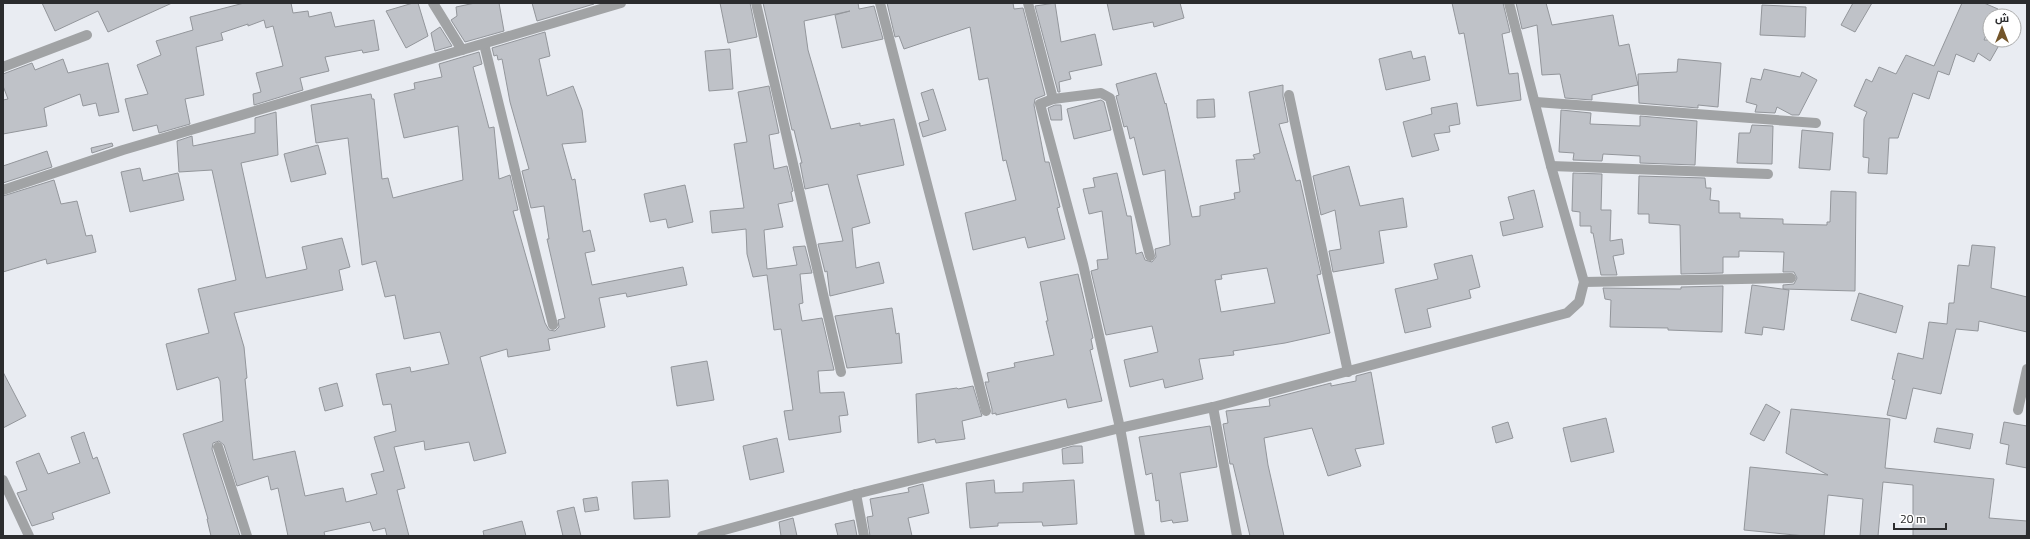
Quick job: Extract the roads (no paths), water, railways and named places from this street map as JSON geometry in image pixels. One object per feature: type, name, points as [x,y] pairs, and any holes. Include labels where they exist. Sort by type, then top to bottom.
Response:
[{"type":"street","points":[[433,3],[462,50]]},
{"type":"street","points":[[3,190],[123,150],[621,3]]},
{"type":"street","points":[[756,3],[841,372]]},
{"type":"street","points":[[880,3],[986,410]]},
{"type":"street","points":[[1028,3],[1053,99]]},
{"type":"street","points":[[702,536],[856,494],[1120,428],[1213,407],[1567,313],[1579,302],[1584,282],[1551,166],[1536,102],[1509,3]]},
{"type":"street","points":[[3,67],[87,35]]},
{"type":"street","points":[[484,44],[553,325]]},
{"type":"street","points":[[1140,536],[1120,428],[1083,264],[1040,104],[1053,99],[1101,92],[1110,98],[1150,256]]},
{"type":"street","points":[[1289,95],[1348,372]]},
{"type":"street","points":[[1536,102],[1816,123]]},
{"type":"street","points":[[1551,166],[1768,174]]},
{"type":"street","points":[[1584,282],[1791,278]]},
{"type":"street","points":[[2018,410],[2027,369]]},
{"type":"street","points":[[1213,407],[1238,536]]},
{"type":"street","points":[[218,447],[247,536]]},
{"type":"street","points":[[3,480],[29,536]]},
{"type":"street","points":[[856,494],[864,536]]}]
